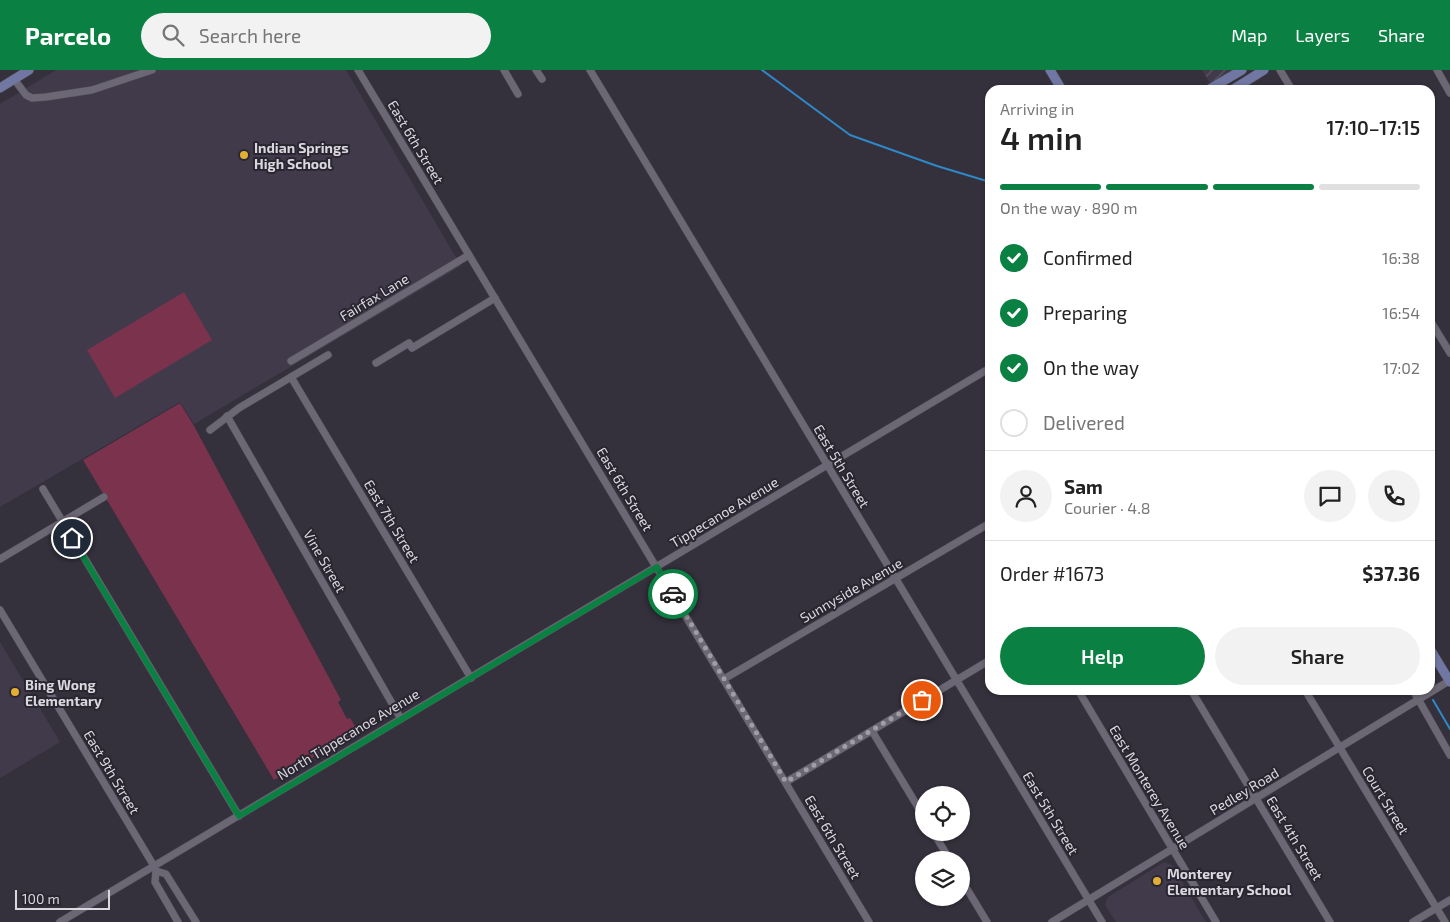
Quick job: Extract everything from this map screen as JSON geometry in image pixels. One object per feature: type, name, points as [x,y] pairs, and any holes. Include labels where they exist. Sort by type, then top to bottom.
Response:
[{"type":"main road","points":[[0,88],[29,70]]},
{"type":"main road","points":[[1050,70],[1059,85]]},
{"type":"main road","points":[[1216,85],[1242,70]]},
{"type":"main road","points":[[1240,85],[1264,70]]},
{"type":"main road","points":[[1435,657],[1450,681]]},
{"type":"street","points":[[14,79],[26,95],[38,98],[92,90],[152,70]]},
{"type":"street","name":"East 6th Street","points":[[358,70],[869,922]]},
{"type":"street","points":[[504,70],[518,94]]},
{"type":"street","points":[[536,70],[542,79]]},
{"type":"street","name":"East 5th Street","points":[[590,70],[1102,922]]},
{"type":"street","points":[[1280,70],[1289,85]]},
{"type":"street","points":[[1436,70],[1450,92]]},
{"type":"street","name":"Fairfax Lane","points":[[291,361],[469,254]]},
{"type":"street","points":[[376,363],[409,343],[412,348],[495,298]]},
{"type":"street","points":[[1435,328],[1450,353]]},
{"type":"street","points":[[210,430],[227,416],[328,355]]},
{"type":"street","name":"Tippecanoe Avenue","points":[[471,678],[985,371]]},
{"type":"street","name":"East 7th Street","points":[[291,377],[471,678]]},
{"type":"street","name":"Vine Street","points":[[227,416],[401,719]]},
{"type":"street","points":[[43,489],[239,816]]},
{"type":"street","points":[[0,559],[104,497]]},
{"type":"street","name":"Sunnyside Avenue","points":[[724,679],[985,526]]},
{"type":"street","name":"East 9th Street","points":[[0,610],[155,868],[166,874],[196,922]]},
{"type":"street","points":[[786,782],[985,663]]},
{"type":"street","name":"North Tippecanoe Avenue","points":[[60,922],[155,868],[471,678]]},
{"type":"street","name":"Pedley Road","points":[[1435,690],[1450,681]]},
{"type":"street","name":"East Monterey Avenue","points":[[1081,695],[1216,922]]},
{"type":"street","name":"East 4th Street","points":[[1194,695],[1330,922]]},
{"type":"street","name":"Court Street","points":[[1308,695],[1445,922]]},
{"type":"street","points":[[1415,695],[1450,755]]},
{"type":"street","name":"Pedley Road","points":[[1052,922],[1426,695]]},
{"type":"street","points":[[872,731],[915,802]]},
{"type":"street","name":"East 9th Street","points":[[155,868],[155,882],[178,922]]},
{"type":"street","points":[[970,894],[987,922]]},
{"type":"street","points":[[1413,922],[1450,900]]},
{"type":"shaded area","name":"Indian Springs High School","points":[[56,70],[346,70],[461,266],[194,424],[180,402],[0,507],[0,104]]},
{"type":"shaded area","points":[[1202,70],[1236,70],[1211,85]]},
{"type":"shaded area","points":[[184,292],[212,340],[115,398],[87,350]]},
{"type":"shaded area","points":[[180,403],[341,700],[338,702],[347,719],[350,718],[358,731],[274,780],[83,460]]},
{"type":"shaded area","name":"Bing Wong Elementary","points":[[0,642],[60,742],[0,778]]},
{"type":"shaded area","name":"Monterey Elementary School","points":[[1164,862],[1172,865],[1206,922],[1116,922],[1105,905],[1108,897]]},
{"type":"waterway","points":[[762,70],[850,135],[937,166],[985,180]]},
{"type":"waterway","points":[[1433,700],[1450,729]]},
{"type":"way so far","points":[[673,594],[786,782],[922,700]]},
{"type":"place","name":"Indian Springs High School","points":[[244,155]]},
{"type":"place","name":"Bing Wong Elementary","points":[[15,692]]},
{"type":"place","name":"Monterey Elementary School","points":[[1157,881]]},
{"type":"route","points":[[72,538],[239,816],[657,567],[673,594]]}]
